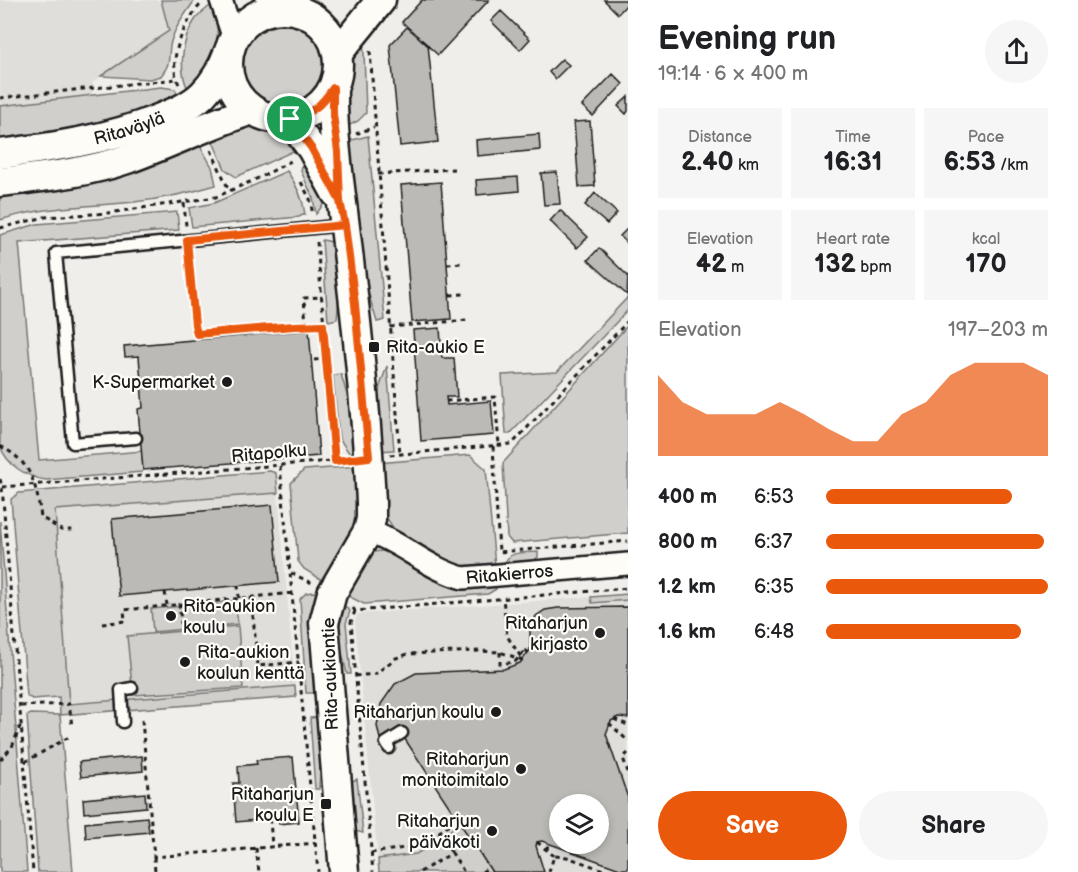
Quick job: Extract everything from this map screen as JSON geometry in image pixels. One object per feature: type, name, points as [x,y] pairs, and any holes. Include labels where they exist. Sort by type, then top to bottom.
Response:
[{"type":"street","points":[[221,0],[231,45],[228,68],[231,84],[239,98],[252,110],[270,118],[290,119],[309,113],[323,103],[333,88],[338,71],[338,53],[332,37],[321,23],[288,4],[254,17],[242,27],[231,45]]},
{"type":"street","points":[[338,53],[372,10]]},
{"type":"street","name":"Ritaväylä","points":[[0,154],[80,143],[133,129],[175,112],[202,95],[220,72],[231,45]]},
{"type":"street","name":"Rita-aukiontie","points":[[333,88],[333,114],[369,457],[371,502],[368,531],[332,593],[324,623],[344,872]]},
{"type":"street","name":"Ritaväylä","points":[[0,183],[77,171],[126,159],[252,110]]},
{"type":"street","name":"Rita-aukiontie","points":[[290,119],[312,149],[343,213]]},
{"type":"street","name":"Ritakierros","points":[[368,531],[392,540],[446,573],[462,578],[628,564]]},
{"type":"lane","points":[[136,438],[73,443],[56,253],[315,228],[343,213]]},
{"type":"lane","points":[[123,722],[121,690],[132,688]]},
{"type":"lane","points":[[388,748],[386,743],[402,733]]},
{"type":"path","points":[[372,10],[376,31],[370,51],[400,454]]},
{"type":"path","points":[[0,98],[177,80]]},
{"type":"path","points":[[0,228],[45,217],[108,213],[216,197],[291,161],[296,170]]},
{"type":"path","points":[[378,174],[454,169]]},
{"type":"path","points":[[300,180],[310,199],[315,228],[335,461]]},
{"type":"path","points":[[184,203],[195,325],[199,339]]},
{"type":"path","points":[[447,264],[462,263]]},
{"type":"path","points":[[450,295],[464,294]]},
{"type":"path","points":[[306,325],[304,298],[321,297]]},
{"type":"path","points":[[390,327],[467,320]]},
{"type":"path","points":[[446,401],[495,397],[499,446],[512,444],[628,321]]},
{"type":"path","points":[[197,334],[323,325]]},
{"type":"path","points":[[294,326],[294,332]]},
{"type":"path","points":[[315,360],[326,359]]},
{"type":"path","points":[[0,446],[25,464],[36,485],[41,517],[61,530],[75,530]]},
{"type":"path","points":[[493,446],[499,552],[628,541]]},
{"type":"path","name":"Ritapolku","points":[[2,488],[499,446]]},
{"type":"path","points":[[280,466],[318,872]]},
{"type":"path","points":[[0,479],[21,706],[33,872]]},
{"type":"path","points":[[238,585],[239,598]]},
{"type":"path","points":[[165,592],[167,605]]},
{"type":"path","points":[[102,624],[124,621],[124,610],[293,593]]},
{"type":"path","points":[[251,597],[258,666],[299,662]]},
{"type":"path","points":[[356,676],[375,674],[396,658],[408,654],[500,652],[523,660],[507,636],[503,598]]},
{"type":"path","points":[[179,603],[182,632]]},
{"type":"path","points":[[355,611],[351,622],[373,872]]},
{"type":"path","points":[[500,652],[500,664],[515,662],[525,650],[528,653]]},
{"type":"path","points":[[21,706],[69,704],[72,726]]},
{"type":"path","points":[[614,719],[628,725]]},
{"type":"path","points":[[142,720],[155,872]]},
{"type":"path","points":[[0,759],[12,747],[22,722]]},
{"type":"path","points":[[609,723],[628,741]]},
{"type":"path","points":[[25,762],[69,737]]},
{"type":"path","points":[[628,753],[623,758],[628,772]]},
{"type":"path","points":[[270,819],[273,847]]},
{"type":"path","points":[[371,852],[418,846],[450,824]]},
{"type":"path","points":[[439,832],[464,872]]},
{"type":"path","points":[[537,842],[554,856],[567,856],[609,872]]},
{"type":"path","points":[[154,857],[316,843]]},
{"type":"path","points":[[547,850],[548,843]]},
{"type":"path","points":[[256,848],[259,872]]},
{"type":"path","points":[[420,872],[452,853]]},
{"type":"path","points":[[549,872],[554,856]]},
{"type":"path","points":[[482,872],[489,867]]},
{"type":"shaded area","points":[[0,0],[161,0],[169,31],[93,82],[92,95],[0,106]]},
{"type":"shaded area","points":[[161,0],[195,0],[174,33],[168,64],[161,76],[150,79],[101,76],[169,31]]},
{"type":"shaded area","points":[[212,4],[217,29],[215,54],[207,73],[188,89],[182,64],[184,45],[195,20]]},
{"type":"shaded area","points":[[283,19],[300,23],[315,32],[324,47],[328,64],[324,81],[315,96],[300,105],[283,109],[266,105],[251,96],[242,81],[238,64],[242,47],[251,32],[266,23]]},
{"type":"shaded area","points":[[361,37],[364,51],[366,113],[358,121],[342,129],[346,82],[351,61]]},
{"type":"shaded area","points":[[161,87],[175,89],[179,96],[137,117],[37,137],[0,138],[0,106]]},
{"type":"shaded area","points":[[253,127],[278,133],[300,148],[236,177],[225,169],[210,135]]},
{"type":"shaded area","points":[[368,136],[385,320],[377,322],[361,269],[344,142]]},
{"type":"shaded area","points":[[196,138],[212,167],[216,185],[155,199],[50,209],[0,220],[0,187]]},
{"type":"shaded area","points":[[308,161],[327,200],[316,214],[313,198],[301,171],[302,166]]},
{"type":"shaded area","points":[[287,171],[299,191],[305,214],[299,217],[192,227],[189,208],[214,203]]},
{"type":"shaded area","points":[[177,212],[179,230],[19,243],[39,460],[142,451],[143,470],[142,472],[46,480],[18,469],[7,459],[0,446],[0,235],[37,224]]},
{"type":"shaded area","points":[[322,240],[337,246],[341,262],[337,319],[328,321]]},
{"type":"shaded area","points":[[628,297],[628,310],[510,434],[506,434],[502,375],[557,372]]},
{"type":"shaded area","points":[[628,325],[628,533],[512,543],[507,537],[503,463]]},
{"type":"shaded area","points":[[387,366],[394,450],[379,451],[378,392]]},
{"type":"shaded area","points":[[341,374],[352,413],[357,452],[349,453],[339,438],[333,375]]},
{"type":"shaded area","points":[[470,455],[486,469],[495,566],[462,568],[438,557],[394,529],[382,511],[378,463]]},
{"type":"shaded area","points":[[358,466],[357,516],[354,527],[325,582],[304,569],[298,561],[291,483],[304,470]]},
{"type":"shaded area","points":[[270,471],[276,473],[278,493],[55,510],[69,704],[295,686],[296,697],[60,715],[59,697],[32,699],[27,696],[11,499],[19,493]]},
{"type":"shaded area","name":"Rita-aukion koulu","points":[[278,493],[296,697],[60,715],[44,511]]},
{"type":"shaded area","points":[[0,521],[27,872],[0,872]]},
{"type":"shaded area","points":[[381,551],[400,556],[435,578],[453,586],[496,585],[496,589],[488,594],[364,604],[344,594],[367,556]]},
{"type":"shaded area","points":[[538,552],[538,557],[530,564],[504,565],[506,560],[513,555]]},
{"type":"shaded area","points":[[306,593],[319,593],[317,693],[306,693],[300,599]]},
{"type":"shaded area","name":"Ritaharjun koulu","points":[[628,594],[628,872],[379,872],[355,621],[358,614]]},
{"type":"shaded area","points":[[628,594],[628,600],[592,603],[591,597]]},
{"type":"shaded area","points":[[235,601],[238,624],[153,632],[151,609]]},
{"type":"shaded area","points":[[340,602],[350,611],[346,623],[351,674],[347,674],[334,621]]},
{"type":"shaded area","name":"Rita-aukion koulun kenttä","points":[[238,626],[243,688],[133,695],[127,636]]},
{"type":"shaded area","points":[[31,714],[60,715],[73,872],[38,872],[27,716]]},
{"type":"shaded area","points":[[323,717],[319,789],[315,789],[310,718]]},
{"type":"shaded area","points":[[357,779],[363,833],[351,830],[348,807],[352,781]]},
{"type":"shaded area","points":[[460,822],[492,872],[379,872],[378,859],[416,854],[432,845]]},
{"type":"building","points":[[422,0],[489,0],[438,55],[402,22]]},
{"type":"building","points":[[604,0],[628,0],[628,3],[618,14]]},
{"type":"building","points":[[501,11],[530,39],[520,50],[491,21]]},
{"type":"building","points":[[407,27],[428,45],[438,142],[400,146],[390,45]]},
{"type":"building","points":[[562,59],[569,65],[555,79],[549,72]]},
{"type":"building","points":[[613,74],[623,84],[593,116],[582,106]]},
{"type":"building","points":[[628,97],[628,111],[626,114],[618,106]]},
{"type":"building","points":[[590,121],[595,186],[579,187],[574,122]]},
{"type":"building","points":[[539,134],[540,150],[477,156],[476,140]]},
{"type":"building","points":[[557,172],[560,204],[544,205],[541,173]]},
{"type":"building","points":[[518,177],[519,191],[477,195],[476,180]]},
{"type":"building","points":[[441,182],[451,319],[412,322],[401,185]]},
{"type":"building","points":[[595,193],[617,213],[607,224],[585,205]]},
{"type":"building","points":[[560,210],[588,237],[577,248],[550,221]]},
{"type":"building","points":[[628,228],[628,244],[620,236]]},
{"type":"building","points":[[599,248],[628,276],[627,295],[588,260]]},
{"type":"building","points":[[440,328],[442,358],[454,358],[457,397],[446,397],[447,405],[491,401],[494,435],[421,441],[413,330]]},
{"type":"building","name":"K-Supermarket","points":[[309,330],[319,456],[143,470],[138,409],[143,408],[139,356],[125,357],[124,346]]},
{"type":"building","name":"Rita-aukion koulu","points":[[272,505],[279,582],[119,596],[112,519]]},
{"type":"building","name":"Ritaharjun monitoimitalo","points":[[628,607],[628,718],[618,717],[611,721],[606,734],[628,798],[628,869],[620,869],[578,854],[609,854],[609,794],[549,794],[549,844],[542,841],[537,842],[536,846],[544,872],[492,872],[399,730],[380,739],[377,726],[381,704],[395,684],[416,673],[504,669],[520,663],[530,650],[530,628],[536,616],[545,610]]},
{"type":"building","points":[[142,756],[143,771],[81,777],[79,762]]},
{"type":"building","points":[[293,757],[299,822],[279,824],[278,818],[236,822],[233,783],[239,783],[238,766],[257,764],[256,760]]},
{"type":"building","points":[[145,793],[146,807],[84,813],[83,799]]},
{"type":"building","points":[[147,817],[149,832],[86,838],[85,823]]},
{"type":"place","name":"Rita-aukio E","points":[[374,347]]},
{"type":"place","name":"K-Supermarket","points":[[227,382]]},
{"type":"place","name":"Rita-aukion koulu","points":[[171,616]]},
{"type":"place","name":"Ritaharjun kirjasto","points":[[600,633]]},
{"type":"place","name":"Rita-aukion koulun kenttä","points":[[185,662]]},
{"type":"place","name":"Ritaharjun koulu","points":[[496,712]]},
{"type":"place","name":"Ritaharjun monitoimitalo","points":[[521,769]]},
{"type":"place","name":"Ritaharjun koulu E","points":[[326,804]]},
{"type":"place","name":"Ritaharjun päiväkoti","points":[[492,831]]},
{"type":"route","points":[[290,119],[309,113],[323,103],[333,88],[340,201],[345,225],[355,304],[369,457],[335,461],[323,325],[197,334],[187,240],[345,225],[340,201],[312,149],[290,119]]}]
